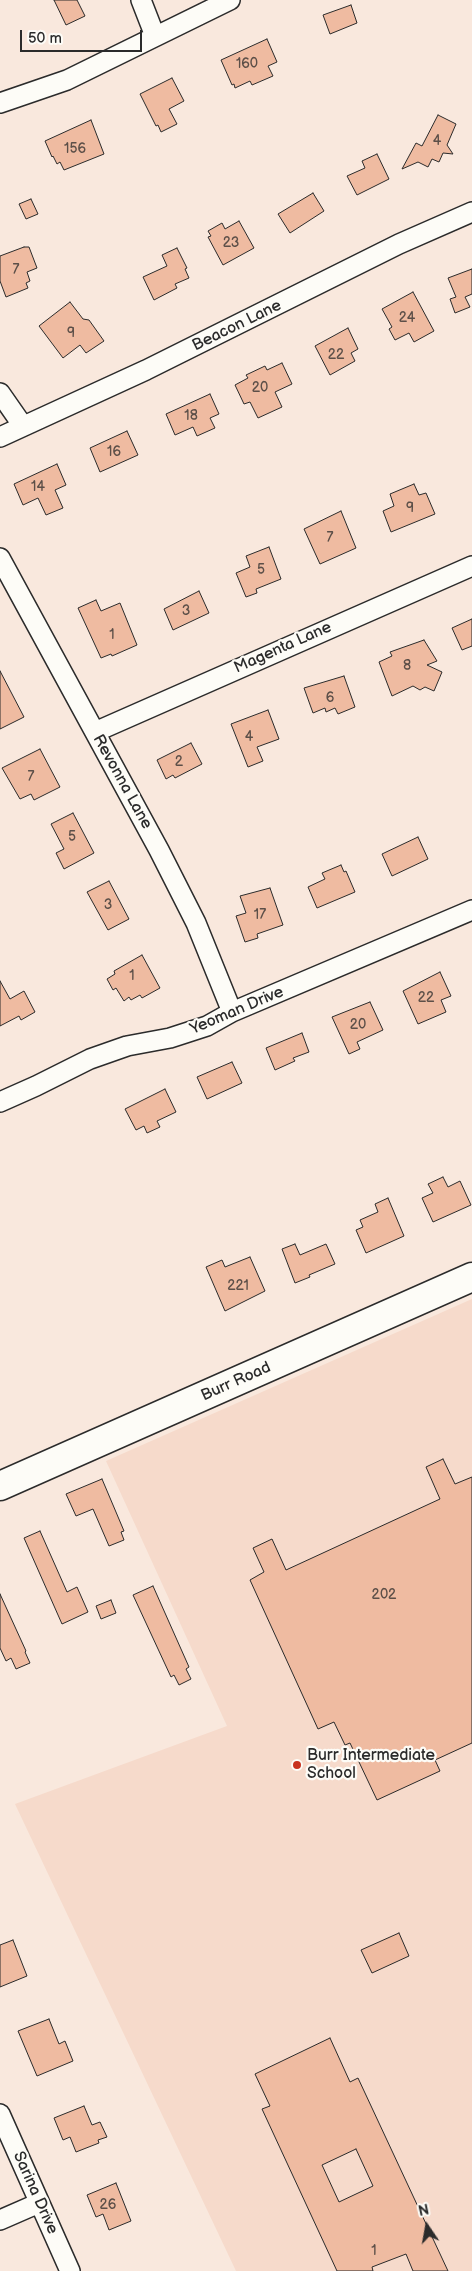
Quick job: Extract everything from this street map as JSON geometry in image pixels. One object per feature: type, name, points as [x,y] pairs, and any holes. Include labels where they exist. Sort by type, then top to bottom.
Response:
[{"type":"street","points":[[141,0],[155,36]]},
{"type":"street","points":[[0,103],[67,80],[230,0]]},
{"type":"street","name":"Beacon Lane","points":[[0,437],[146,370],[399,244],[472,212]]},
{"type":"street","points":[[0,393],[23,426]]},
{"type":"street","name":"Revonna Lane","points":[[0,558],[159,850],[196,923],[232,1012]]},
{"type":"street","name":"Magenta Lane","points":[[94,732],[472,566]]},
{"type":"street","name":"Yeoman Drive","points":[[0,1102],[90,1059],[127,1046],[170,1038],[198,1029],[232,1012],[472,910]]},
{"type":"street","name":"Burr Road","points":[[0,1486],[472,1277]]},
{"type":"street","name":"Sarina Drive","points":[[0,2114],[70,2271]]},
{"type":"street","points":[[0,2220],[39,2203]]},
{"type":"shaded area","name":"Burr Intermediate School","points":[[472,1299],[472,2271],[236,2271],[15,1804],[227,1726],[106,1461]]},
{"type":"building","points":[[54,0],[77,0],[85,16],[66,25]]},
{"type":"building","points":[[351,5],[357,23],[330,34],[323,15]]},
{"type":"building","points":[[267,39],[277,62],[268,66],[273,76],[252,85],[250,81],[235,88],[221,60]]},
{"type":"building","points":[[172,78],[184,101],[169,109],[177,124],[161,132],[140,94]]},
{"type":"building","points":[[438,115],[456,124],[447,145],[453,154],[443,153],[439,162],[432,159],[428,167],[418,162],[402,169],[416,143],[422,146]]},
{"type":"building","points":[[91,120],[104,154],[64,170],[60,162],[57,164],[52,157],[45,141]]},
{"type":"building","points":[[377,154],[389,179],[357,195],[347,176],[365,168],[362,161]]},
{"type":"building","points":[[313,193],[324,211],[290,233],[278,214]]},
{"type":"building","points":[[31,199],[38,214],[26,219],[19,204]]},
{"type":"building","points":[[239,221],[254,248],[223,265],[208,237],[211,236],[208,231],[222,223],[225,229]]},
{"type":"building","points":[[29,247],[37,268],[27,272],[30,281],[26,283],[28,288],[6,297],[0,281],[0,256]]},
{"type":"building","points":[[177,248],[187,268],[185,269],[189,278],[175,284],[177,288],[154,300],[143,277],[167,266],[162,255]]},
{"type":"building","points":[[472,269],[472,294],[465,297],[470,307],[455,313],[450,299],[456,297],[448,278]]},
{"type":"building","points":[[413,292],[434,331],[414,342],[409,333],[395,340],[389,329],[392,327],[382,309]]},
{"type":"building","points":[[70,302],[83,319],[89,320],[104,341],[86,353],[80,345],[63,358],[39,326]]},
{"type":"building","points":[[348,328],[358,349],[351,353],[355,361],[330,375],[315,346]]},
{"type":"building","points":[[282,363],[292,384],[275,392],[282,407],[258,418],[250,402],[244,404],[235,385],[248,378],[246,375],[265,366],[267,370]]},
{"type":"building","points":[[210,394],[219,414],[210,418],[215,428],[197,436],[193,427],[175,435],[166,414]]},
{"type":"building","points":[[127,431],[138,455],[100,472],[90,448]]},
{"type":"building","points":[[57,464],[66,485],[55,490],[63,508],[46,515],[38,498],[23,505],[14,484]]},
{"type":"building","points":[[414,484],[419,495],[426,493],[435,514],[391,532],[383,511],[394,506],[390,494]]},
{"type":"building","points":[[341,511],[356,548],[320,564],[304,529]]},
{"type":"building","points":[[269,547],[281,579],[256,589],[257,593],[246,597],[236,573],[250,567],[246,556]]},
{"type":"building","points":[[199,591],[209,613],[173,630],[164,609]]},
{"type":"building","points":[[96,600],[101,611],[120,603],[137,645],[112,656],[111,654],[101,658],[78,608]]},
{"type":"building","points":[[472,619],[472,646],[462,650],[452,628]]},
{"type":"building","points":[[424,640],[437,661],[427,665],[442,672],[434,691],[425,687],[420,690],[413,686],[392,696],[379,662],[392,656],[390,652]]},
{"type":"building","points":[[0,671],[24,717],[0,729]]},
{"type":"building","points":[[344,676],[355,707],[338,714],[335,708],[326,712],[325,708],[313,713],[304,688]]},
{"type":"building","points":[[268,710],[279,739],[257,747],[263,761],[248,767],[231,724]]},
{"type":"building","points":[[191,743],[202,764],[175,778],[173,775],[166,779],[157,760]]},
{"type":"building","points":[[40,749],[60,787],[34,800],[31,794],[20,799],[2,768]]},
{"type":"building","points":[[73,813],[94,853],[64,869],[56,853],[64,849],[51,824]]},
{"type":"building","points":[[418,837],[428,859],[392,876],[382,854]]},
{"type":"building","points":[[341,865],[344,872],[346,871],[355,892],[317,908],[308,887],[325,879],[322,873]]},
{"type":"building","points":[[109,881],[129,919],[108,930],[87,892]]},
{"type":"building","points":[[270,888],[283,925],[257,934],[258,938],[245,942],[236,916],[246,913],[240,896]]},
{"type":"building","points":[[142,955],[160,988],[142,998],[140,995],[131,1000],[129,997],[124,1001],[116,988],[113,990],[107,979],[115,974],[114,971]]},
{"type":"building","points":[[440,972],[451,996],[441,1000],[446,1012],[418,1024],[403,991]]},
{"type":"building","points":[[0,981],[10,999],[24,991],[35,1012],[21,1020],[19,1016],[0,1026]]},
{"type":"building","points":[[370,1002],[383,1030],[357,1042],[360,1049],[349,1054],[332,1017]]},
{"type":"building","points":[[302,1033],[309,1052],[293,1058],[295,1061],[275,1070],[266,1048]]},
{"type":"building","points":[[232,1062],[242,1083],[207,1099],[197,1077]]},
{"type":"building","points":[[165,1089],[176,1112],[157,1121],[160,1127],[147,1133],[144,1126],[136,1130],[125,1109]]},
{"type":"building","points":[[443,1177],[448,1187],[460,1181],[471,1205],[433,1222],[422,1198],[433,1193],[428,1184]]},
{"type":"building","points":[[388,1198],[404,1236],[366,1253],[356,1230],[363,1227],[360,1220],[378,1212],[375,1204]]},
{"type":"building","points":[[295,1244],[300,1255],[326,1244],[335,1264],[295,1283],[282,1249]]},
{"type":"building","points":[[250,1257],[265,1291],[225,1311],[206,1267],[222,1260],[225,1267]]},
{"type":"building","points":[[443,1459],[455,1484],[472,1477],[472,1743],[435,1760],[440,1771],[377,1800],[350,1743],[345,1745],[334,1722],[318,1729],[250,1580],[264,1572],[253,1548],[272,1539],[286,1570],[440,1499],[426,1467]]},
{"type":"building","points":[[102,1479],[124,1531],[121,1532],[124,1540],[109,1546],[93,1509],[76,1516],[66,1494]]},
{"type":"building","points":[[40,1531],[67,1592],[77,1587],[88,1612],[62,1624],[24,1538]]},
{"type":"building","points":[[153,1586],[189,1667],[186,1669],[191,1679],[179,1685],[174,1675],[171,1677],[133,1595]]},
{"type":"building","points":[[0,1594],[30,1663],[16,1669],[11,1658],[6,1661],[0,1648]]},
{"type":"building","points":[[111,1600],[116,1613],[101,1619],[96,1606]]},
{"type":"building","points":[[399,1933],[409,1956],[372,1973],[361,1950]]},
{"type":"building","points":[[13,1940],[27,1976],[0,1987],[0,1945]]},
{"type":"building","points":[[49,2019],[59,2044],[65,2041],[73,2061],[37,2076],[18,2031]]},
{"type":"building","points":[[330,2038],[350,2082],[358,2078],[448,2271],[413,2271],[406,2254],[372,2267],[373,2271],[337,2271],[262,2109],[270,2106],[255,2074]],"holes":[[[356,2149],[373,2186],[339,2202],[322,2165]]]},
{"type":"building","points":[[84,2106],[92,2125],[100,2122],[107,2137],[98,2140],[99,2143],[76,2152],[70,2137],[63,2140],[54,2118]]},
{"type":"building","points":[[116,2183],[131,2221],[109,2230],[103,2214],[96,2217],[87,2195]]},
{"type":"place","name":"Burr Intermediate School","points":[[297,1765]]}]
